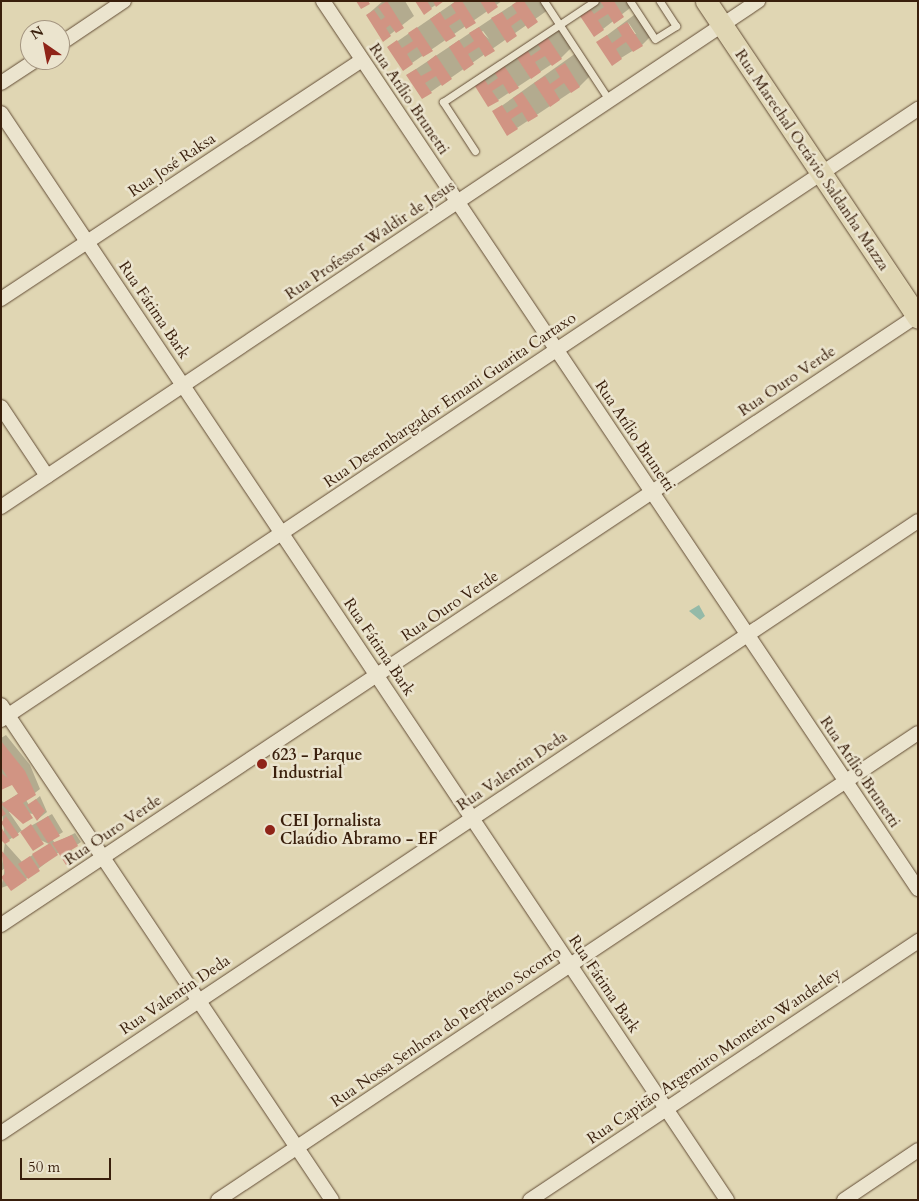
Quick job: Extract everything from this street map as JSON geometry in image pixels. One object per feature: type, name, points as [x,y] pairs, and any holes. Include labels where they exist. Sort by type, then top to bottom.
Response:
[{"type":"main road","name":"Rua Marechal Octávio Saldanha Mazza","points":[[706,1],[917,317]]},
{"type":"street","points":[[70,37],[124,1]]},
{"type":"street","name":"Rua Atílio Brunetti","points":[[322,1],[918,889]]},
{"type":"street","name":"Rua Professor Waldir de Jesus","points":[[1,507],[758,1]]},
{"type":"street","name":"Rua José Raksa","points":[[1,299],[362,60]]},
{"type":"street","points":[[1,83],[21,70]]},
{"type":"street","name":"Rua Desembargador Ernani Guarita Cartaxo","points":[[4,713],[282,533],[918,109]]},
{"type":"street","name":"Rua Fátima Bark","points":[[1,113],[727,1200]]},
{"type":"street","name":"Rua Ouro Verde","points":[[1,925],[917,317]]},
{"type":"street","points":[[1,407],[47,476]]},
{"type":"street","name":"Rua Valentin Deda","points":[[1,1132],[918,521]]},
{"type":"street","points":[[4,713],[103,857],[332,1200]]},
{"type":"street","name":"Rua Nossa Senhora do Perpétuo Socorro","points":[[218,1200],[918,733]]},
{"type":"street","name":"Rua Capitão Argemiro Monteiro Wanderley","points":[[530,1200],[918,941]]},
{"type":"street","points":[[844,1200],[918,1150]]},
{"type":"lane","points":[[544,1],[610,100]]},
{"type":"lane","points":[[475,151],[443,102],[595,1]]},
{"type":"lane","points":[[630,1],[655,39],[676,26],[660,1]]},
{"type":"shaded area","points":[[699,605],[705,616],[700,620],[689,611]]},
{"type":"building","points":[[356,1],[368,1],[370,4],[361,9]]},
{"type":"building","points":[[387,1],[404,28],[396,33],[390,25],[386,28],[391,36],[383,42],[366,15],[374,10],[381,20],[385,17],[378,7]]},
{"type":"building","points":[[415,1],[427,1],[432,9],[424,15]]},
{"type":"building","points":[[433,1],[444,1],[436,7]]},
{"type":"building","points":[[456,1],[462,1],[476,23],[466,29],[460,19],[449,26],[456,36],[446,42],[430,19],[440,12],[445,20],[456,13],[451,5]]},
{"type":"building","points":[[480,1],[494,1],[498,7],[488,14]]},
{"type":"building","points":[[518,1],[524,1],[538,22],[528,29],[521,19],[511,26],[517,36],[507,43],[491,18],[502,12],[507,20],[517,13],[512,5]]},
{"type":"building","points":[[600,1],[614,1],[624,17],[614,24],[608,14],[598,20],[604,30],[594,37],[578,13],[588,6],[594,14],[604,7]]},
{"type":"building","points":[[627,22],[643,46],[633,52],[626,42],[616,49],[622,59],[612,66],[596,42],[607,35],[612,43],[622,36],[617,28]]},
{"type":"building","points":[[417,27],[433,51],[423,57],[417,47],[407,54],[413,64],[403,71],[387,47],[397,40],[402,48],[413,41],[408,33]]},
{"type":"building","points":[[479,27],[495,51],[485,57],[479,47],[468,54],[474,64],[464,71],[449,47],[459,40],[464,48],[474,41],[469,33]]},
{"type":"building","points":[[546,35],[562,59],[552,66],[545,56],[535,62],[541,72],[531,79],[515,55],[526,48],[531,56],[541,49],[536,42]]},
{"type":"building","points":[[436,55],[452,79],[442,86],[436,76],[425,83],[432,93],[422,99],[406,75],[416,69],[421,76],[432,70],[427,62]]},
{"type":"building","points":[[565,63],[580,87],[571,93],[564,83],[554,90],[560,100],[550,107],[534,83],[545,76],[550,84],[560,77],[555,69]]},
{"type":"building","points":[[503,64],[519,88],[509,94],[503,84],[492,91],[499,101],[488,107],[473,83],[483,77],[488,85],[498,78],[493,70]]},
{"type":"building","points":[[522,92],[538,116],[528,122],[522,112],[511,119],[518,129],[507,136],[492,111],[502,105],[507,113],[518,106],[513,98]]},
{"type":"building","points":[[1,741],[25,771],[36,795],[23,803],[33,818],[23,824],[1,804],[18,794],[12,785],[1,790],[1,773],[8,778],[1,767]]},
{"type":"building","points":[[36,799],[45,811],[37,821],[27,805]]},
{"type":"building","points":[[1,807],[6,814],[1,817]]},
{"type":"building","points":[[6,816],[19,835],[13,839],[1,823]]},
{"type":"building","points":[[48,816],[60,836],[48,843],[36,824]]},
{"type":"building","points":[[31,824],[44,844],[33,851],[20,832]]},
{"type":"building","points":[[1,827],[10,841],[5,844],[1,840]]},
{"type":"building","points":[[72,835],[78,846],[68,852],[73,861],[66,865],[52,843]]},
{"type":"building","points":[[50,843],[58,855],[40,867],[32,854]]},
{"type":"building","points":[[1,850],[27,880],[11,891],[1,877],[5,874]]},
{"type":"building","points":[[30,856],[40,871],[28,879],[18,864]]},
{"type":"place","name":"623 - Parque Industrial","points":[[262,764]]},
{"type":"place","name":"CEI Jornalista Claúdio Abramo - EF","points":[[270,830]]}]
